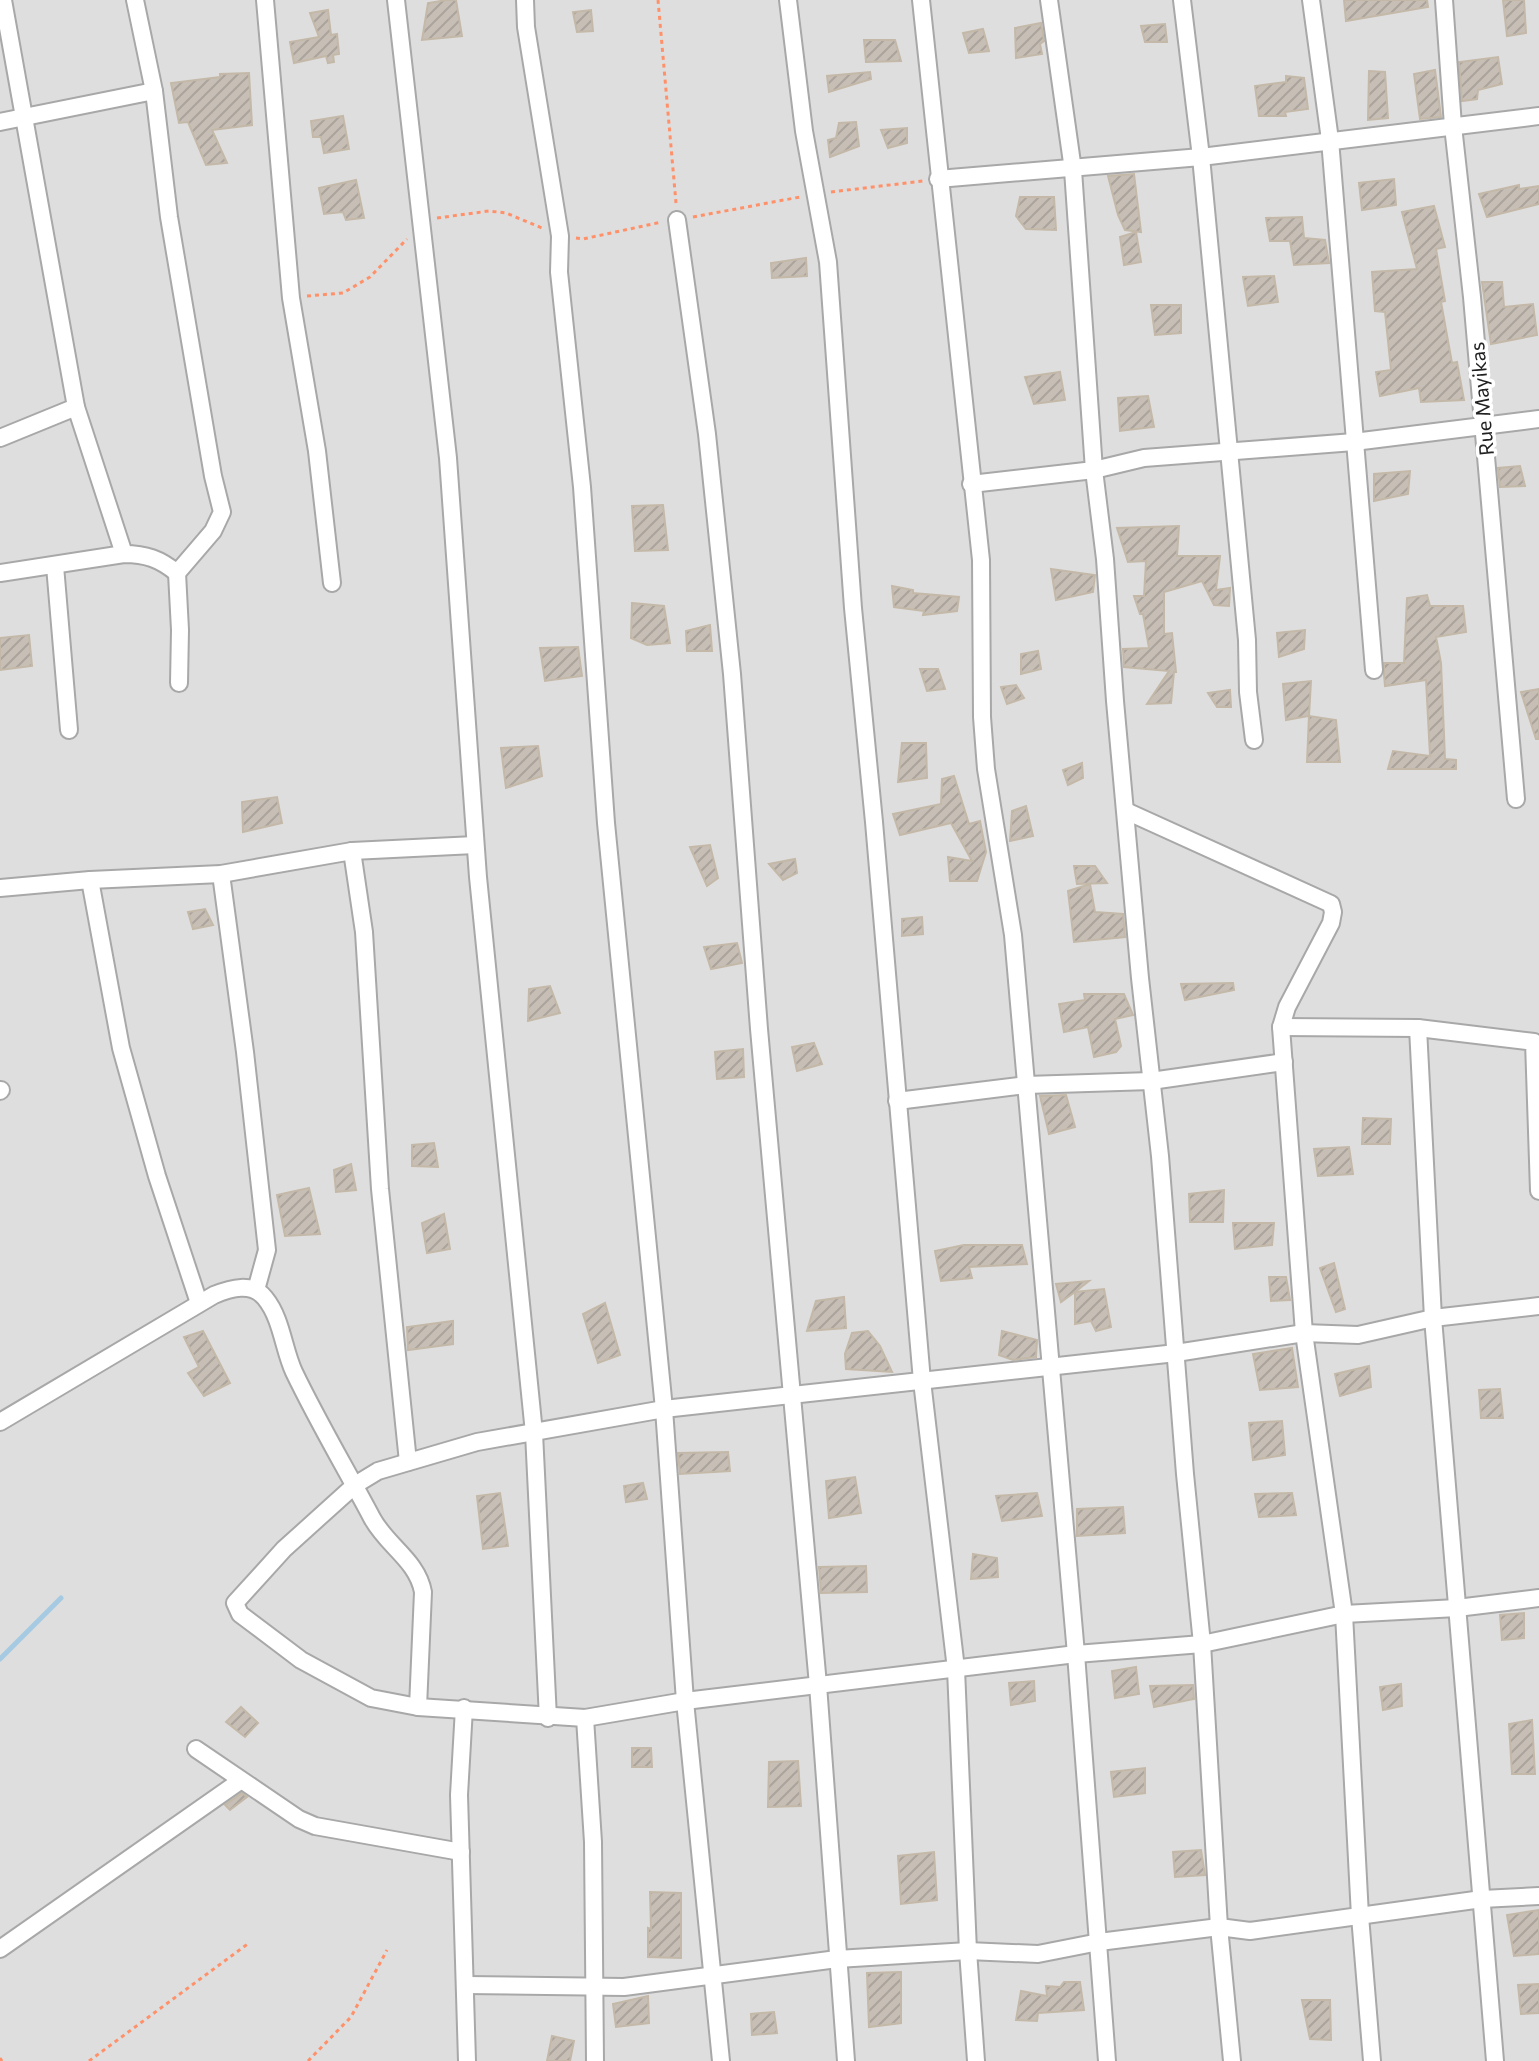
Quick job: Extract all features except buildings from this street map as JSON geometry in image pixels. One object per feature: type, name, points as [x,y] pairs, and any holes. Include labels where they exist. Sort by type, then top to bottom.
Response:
[{"type":"street","points":[[3,0],[76,407],[124,554]]},
{"type":"street","points":[[135,0],[154,91],[169,217],[213,476],[222,512],[213,531],[177,573],[179,683]]},
{"type":"street","points":[[265,0],[291,298],[317,451],[332,583]]},
{"type":"street","points":[[396,0],[448,458],[475,845],[534,1433],[548,1718]]},
{"type":"street","points":[[525,0],[526,27],[560,236],[559,272],[582,487],[606,823],[664,1409],[685,1701],[721,2061]]},
{"type":"street","points":[[788,0],[804,131],[828,262],[853,608],[922,1381],[956,1669],[976,2061]]},
{"type":"street","points":[[921,0],[981,560],[982,717],[986,769],[1013,935],[1076,1654],[1107,2061]]},
{"type":"street","points":[[1049,0],[1073,170],[1094,470],[1105,559],[1115,701],[1202,1644],[1219,1927],[1232,2061]]},
{"type":"street","points":[[1182,0],[1201,157],[1254,740]]},
{"type":"street","points":[[1311,0],[1330,140],[1374,670]]},
{"type":"street","name":"Rue Mayikas","points":[[1444,0],[1516,799]]},
{"type":"street","points":[[0,122],[154,91]]},
{"type":"street","points":[[938,179],[1201,157],[1539,116]]},
{"type":"street","points":[[677,220],[707,434],[732,674],[759,1029],[818,1685],[846,2061]]},
{"type":"street","points":[[0,438],[76,407]]},
{"type":"street","points":[[971,484],[1094,470],[1144,458],[1354,442],[1539,419]]},
{"type":"street","points":[[0,573],[139,554],[161,560],[177,573]]},
{"type":"street","points":[[55,566],[69,730]]},
{"type":"street","points":[[1126,811],[1331,904],[1333,912],[1331,923],[1287,1007],[1281,1027],[1304,1333],[1344,1614],[1360,1916],[1372,2061]]},
{"type":"street","points":[[0,888],[221,874],[352,851],[475,845]]},
{"type":"street","points":[[352,851],[364,932],[380,1189],[408,1462]]},
{"type":"street","points":[[221,874],[267,1250],[256,1290]]},
{"type":"street","points":[[90,880],[121,1048],[157,1176],[199,1303]]},
{"type":"street","points":[[1281,1027],[1418,1028],[1534,1042],[1539,1191]]},
{"type":"street","points":[[1418,1028],[1433,1318],[1495,2061]]},
{"type":"street","points":[[897,1101],[1026,1085],[1151,1081],[1284,1062]]},
{"type":"street","points":[[0,1422],[199,1303],[227,1290],[243,1287],[256,1290],[271,1307],[292,1368],[375,1523],[421,1580],[418,1707]]},
{"type":"street","points":[[1539,1306],[1433,1318],[1358,1335],[1304,1333],[1176,1353],[664,1409],[477,1442],[378,1471],[355,1485],[284,1549],[235,1603],[240,1614],[323,1674],[371,1698],[418,1707],[464,1708],[548,1718],[585,1718],[685,1701],[1076,1654],[1202,1644],[1344,1614],[1457,1608],[1539,1598]]},
{"type":"street","points":[[464,1708],[459,1795],[467,2061]]},
{"type":"street","points":[[585,1718],[593,1842],[595,2061]]},
{"type":"street","points":[[196,1749],[240,1781],[315,1826],[461,1852]]},
{"type":"street","points":[[0,1949],[240,1781]]},
{"type":"street","points":[[465,1985],[624,1987],[837,1959],[968,1951],[1038,1954],[1099,1942],[1219,1927],[1250,1931],[1482,1899],[1539,1896]]},
{"type":"path","points":[[658,0],[677,220]]},
{"type":"path","points":[[291,298],[343,293],[370,277],[398,250],[422,220],[489,211],[506,213],[560,236],[583,239],[617,230],[817,194],[938,179]]},
{"type":"path","points":[[89,2061],[249,1943]]},
{"type":"path","points":[[308,2061],[351,2017],[387,1950]]},
{"type":"shaded area","points":[[0,0],[1539,0],[1539,2061],[0,2061]]},
{"type":"waterway","points":[[0,1659],[61,1598]]}]
